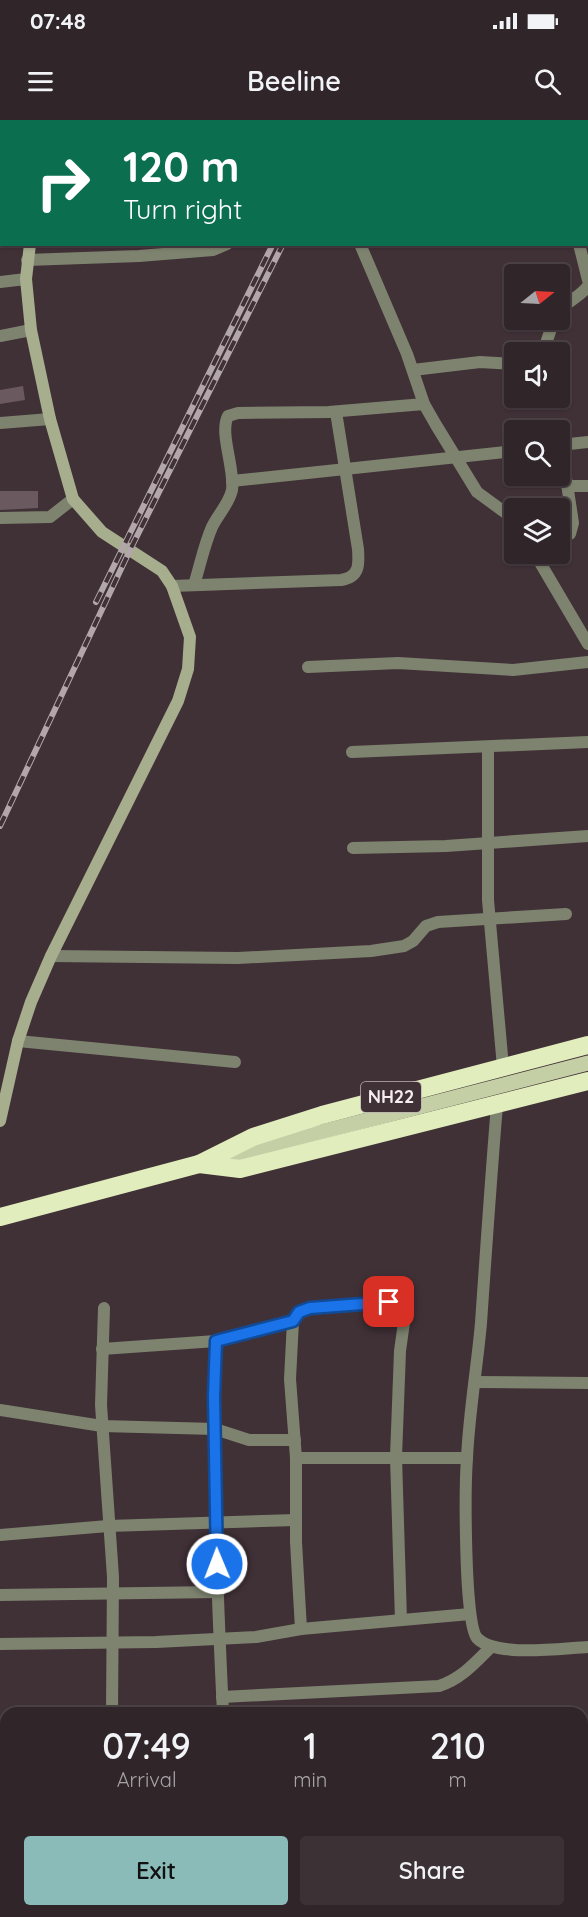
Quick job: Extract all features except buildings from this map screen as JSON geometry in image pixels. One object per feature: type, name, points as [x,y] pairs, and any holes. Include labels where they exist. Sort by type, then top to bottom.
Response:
[{"type":"highway","name":"NH22","points":[[0,1217],[199,1164],[273,1130],[588,1046]]},
{"type":"highway","name":"NH22","points":[[199,1164],[240,1169],[588,1081]]},
{"type":"main road","points":[[0,1121],[18,1041],[51,956],[178,701],[188,669],[190,637],[172,586],[162,571],[102,532],[73,499],[50,419],[32,330],[26,279],[30,246]]},
{"type":"main road","points":[[199,1164],[588,1062]]},
{"type":"street","points":[[27,260],[139,256],[213,250],[222,246]]},
{"type":"street","points":[[361,246],[413,370],[424,404],[455,459],[477,492],[504,512]]},
{"type":"street","points":[[580,246],[588,280]]},
{"type":"street","points":[[0,282],[26,279]]},
{"type":"street","points":[[570,303],[583,294],[588,286]]},
{"type":"street","points":[[570,306],[588,303]]},
{"type":"street","points":[[0,336],[32,330]]},
{"type":"street","points":[[413,370],[480,362],[504,363]]},
{"type":"street","points":[[194,585],[212,527],[228,501],[232,481],[225,423],[228,416],[238,413],[336,412],[424,404]]},
{"type":"street","points":[[172,586],[350,579],[356,573],[359,565],[336,412]]},
{"type":"street","points":[[0,423],[50,419]]},
{"type":"street","points":[[570,444],[588,442]]},
{"type":"street","points":[[232,481],[504,452]]},
{"type":"street","points":[[567,486],[569,498]]},
{"type":"street","points":[[570,486],[588,486]]},
{"type":"street","points":[[0,518],[50,517],[73,499]]},
{"type":"street","points":[[570,508],[573,529],[570,532]]},
{"type":"street","points":[[541,564],[586,633]]},
{"type":"street","points":[[308,667],[422,663],[513,670],[588,662]]},
{"type":"street","points":[[352,752],[588,742]]},
{"type":"street","points":[[488,748],[489,917],[503,1067]]},
{"type":"street","points":[[353,848],[489,844],[588,836]]},
{"type":"street","points":[[51,956],[238,958],[371,951],[404,946],[413,941],[426,926],[438,922],[489,917],[566,915]]},
{"type":"street","points":[[18,1041],[235,1062]]},
{"type":"street","points":[[497,1105],[467,1458],[470,1614],[473,1632],[479,1640],[491,1647],[541,1650],[588,1647]]},
{"type":"street","points":[[301,1629],[296,1520],[296,1458],[290,1379],[293,1321],[299,1312],[310,1308],[389,1302],[401,1305],[405,1315],[400,1351],[396,1457],[401,1620]]},
{"type":"street","points":[[104,1308],[102,1426],[112,1557],[112,1707]]},
{"type":"street","points":[[102,1349],[216,1341],[293,1321]]},
{"type":"street","points":[[216,1341],[218,1638],[223,1707]]},
{"type":"street","points":[[475,1382],[588,1383]]},
{"type":"street","points":[[0,1410],[102,1426],[215,1429],[249,1440],[295,1440]]},
{"type":"street","points":[[296,1458],[467,1458]]},
{"type":"street","points":[[0,1535],[108,1526],[296,1520]]},
{"type":"street","points":[[0,1595],[219,1592]]},
{"type":"street","points":[[0,1644],[256,1637],[301,1629],[470,1614]]},
{"type":"street","points":[[222,1697],[439,1686],[463,1674],[491,1647]]},
{"type":"railway","points":[[96,602],[272,246]]},
{"type":"railway","points":[[0,826],[130,550],[282,246]]},
{"type":"route","points":[[217,1564],[214,1396],[216,1341],[293,1321],[299,1312],[310,1308],[389,1302]]}]
